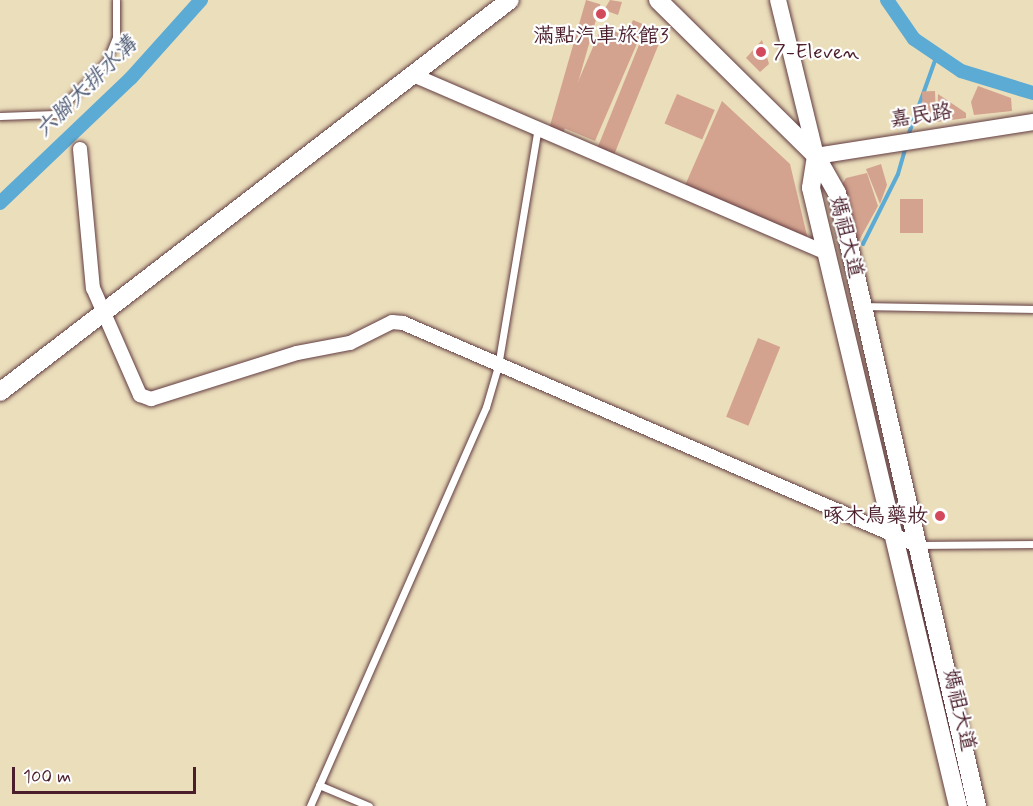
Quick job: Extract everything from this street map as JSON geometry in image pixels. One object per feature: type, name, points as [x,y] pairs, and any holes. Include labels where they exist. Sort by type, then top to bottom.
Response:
[{"type":"main road","points":[[0,392],[105,314],[411,74],[510,0]]},
{"type":"main road","points":[[658,0],[816,156]]},
{"type":"main road","name":"媽祖大道","points":[[816,156],[811,188],[958,806]]},
{"type":"main road","name":"媽祖大道","points":[[816,156],[837,193],[977,806]]},
{"type":"street","points":[[778,0],[816,156]]},
{"type":"street","points":[[411,74],[537,132],[828,254]]},
{"type":"street","name":"嘉民路","points":[[816,156],[1033,122]]},
{"type":"street","points":[[80,149],[93,288],[140,395],[151,399],[297,353],[351,343],[392,322],[896,539],[917,545]]},
{"type":"lane","points":[[0,116],[42,117],[63,106],[106,62],[116,38],[116,0]]},
{"type":"lane","points":[[310,806],[486,407],[498,366],[537,132]]},
{"type":"lane","points":[[863,306],[1033,309]]},
{"type":"lane","points":[[917,545],[1033,544]]},
{"type":"lane","points":[[320,785],[369,806]]},
{"type":"building","points":[[586,0],[600,4],[563,133],[549,129]]},
{"type":"building","points":[[610,0],[622,2],[618,15],[604,10]]},
{"type":"building","points":[[633,20],[645,25],[595,141],[559,126],[602,26],[626,36]]},
{"type":"building","points":[[643,35],[660,42],[614,154],[598,147]]},
{"type":"building","points":[[762,40],[769,64],[760,72],[746,58]]},
{"type":"building","points":[[978,86],[1011,98],[1012,111],[974,115],[971,102]]},
{"type":"building","points":[[922,91],[935,91],[936,120],[923,120]]},
{"type":"building","points":[[677,94],[715,110],[702,139],[664,123]]},
{"type":"building","points":[[938,94],[966,113],[966,118],[937,122]]},
{"type":"building","points":[[722,101],[790,164],[809,244],[683,190]]},
{"type":"building","points":[[881,164],[887,185],[880,204],[866,169]]},
{"type":"building","points":[[867,173],[878,206],[857,244],[842,185],[846,178]]},
{"type":"building","points":[[900,199],[923,199],[923,233],[900,233]]},
{"type":"building","points":[[758,338],[780,347],[748,426],[726,417]]},
{"type":"waterway","name":"六腳大排水溝","points":[[0,203],[131,78],[201,0]]},
{"type":"waterway","name":"六腳大排水溝","points":[[887,0],[914,39],[961,71],[1033,93]]},
{"type":"waterway","points":[[908,136],[937,55]]},
{"type":"waterway","points":[[863,244],[898,174],[906,146]]},
{"type":"place","name":"滿點汽車旅館3","points":[[601,14]]},
{"type":"place","name":"7-Eleven","points":[[761,52]]},
{"type":"place","name":"啄木鳥藥妝","points":[[940,516]]}]
